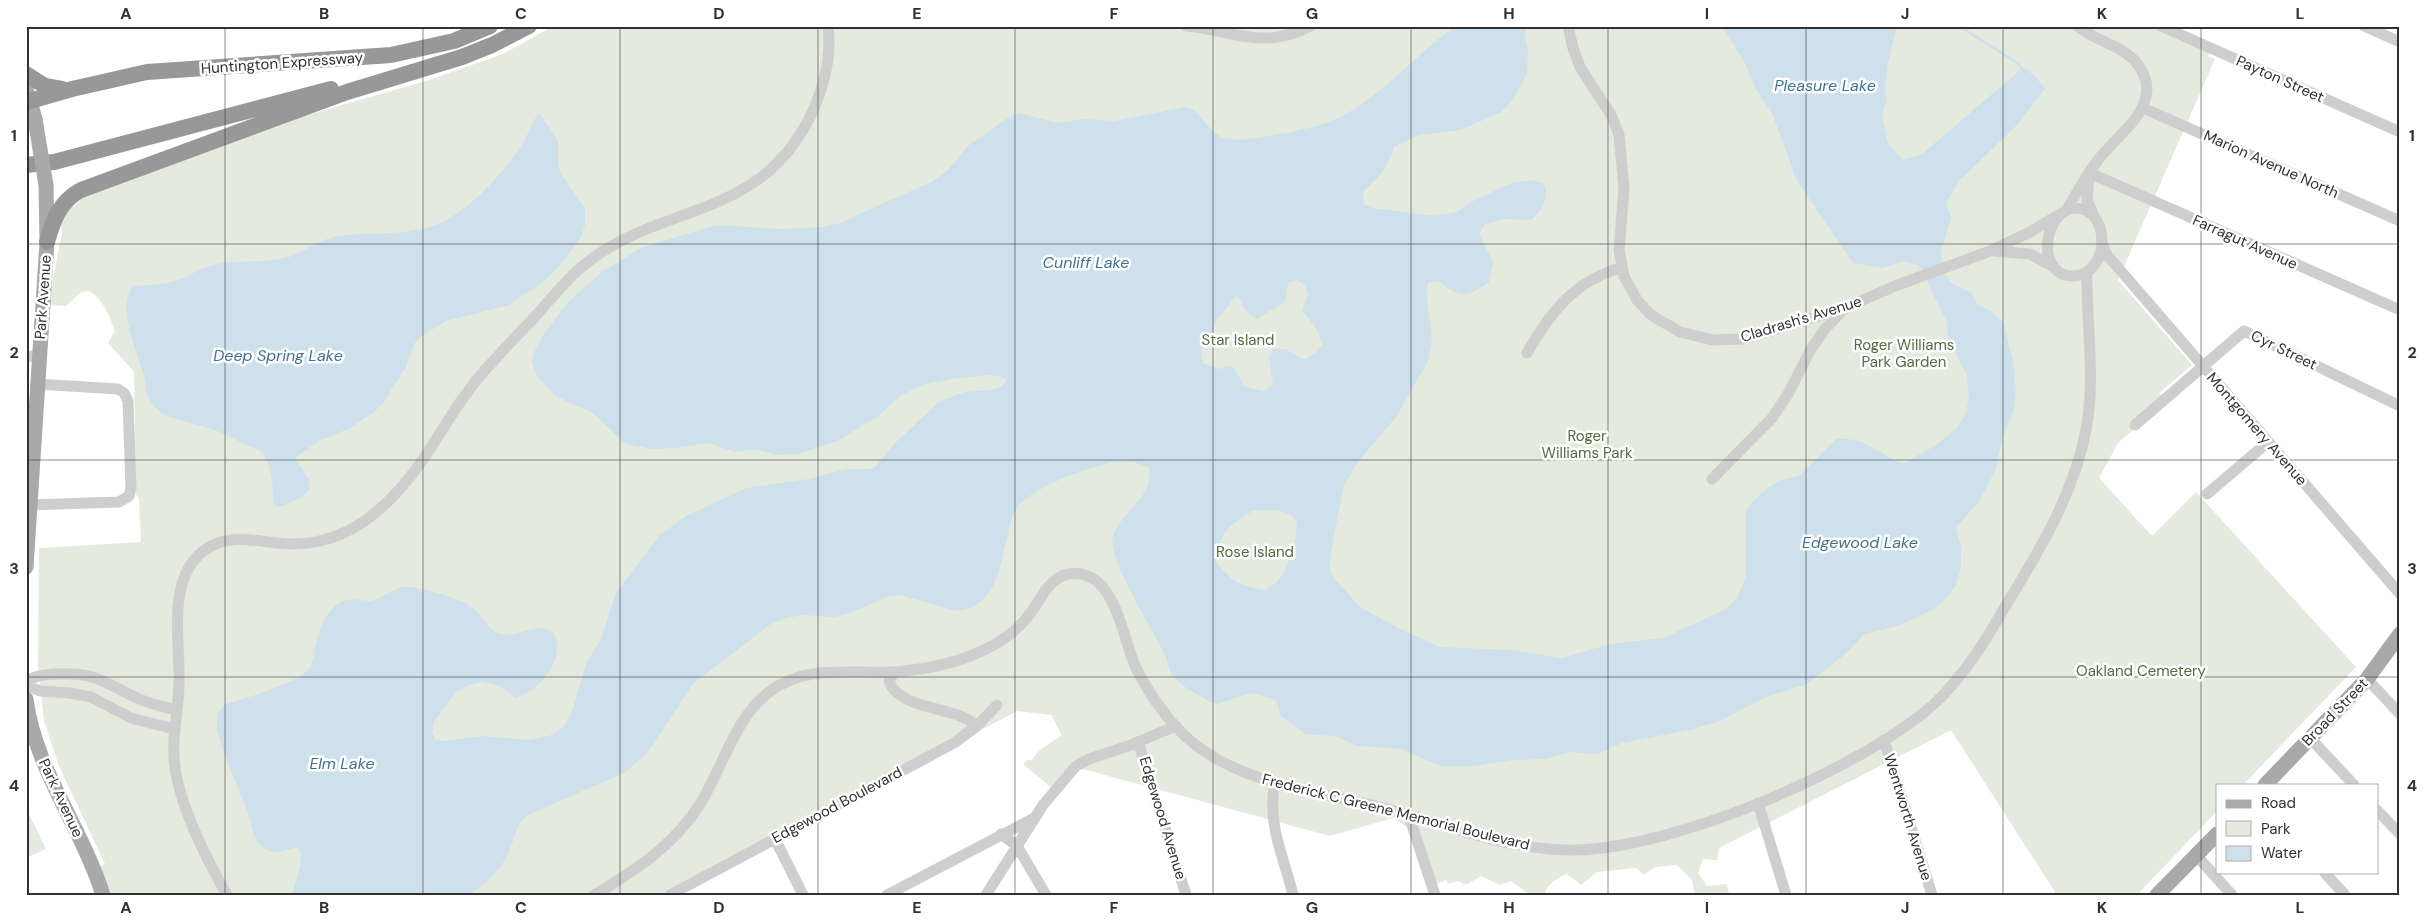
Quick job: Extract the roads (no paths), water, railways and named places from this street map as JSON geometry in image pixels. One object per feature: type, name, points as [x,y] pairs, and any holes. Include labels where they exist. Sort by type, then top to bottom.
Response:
[{"type":"highway","name":"Huntington Expressway","points":[[72,89],[156,71],[391,55],[454,41],[490,26]]},
{"type":"highway","points":[[47,242],[58,210],[66,201],[81,190],[347,92],[445,63],[492,45],[529,26]]},
{"type":"highway","points":[[26,165],[48,164],[290,99],[445,63]]},
{"type":"highway","points":[[26,74],[45,86],[72,89]]},
{"type":"highway","points":[[28,95],[72,89]]},
{"type":"main road","name":"Park Avenue","points":[[26,567],[37,384],[33,356],[47,242],[46,185],[35,119],[28,95]]},
{"type":"main road","name":"Broad Street","points":[[2265,784],[2367,679],[2400,634]]},
{"type":"main road","name":"Park Avenue","points":[[26,699],[35,741],[94,867],[103,895]]},
{"type":"main road","points":[[2157,895],[2216,835]]},
{"type":"street","points":[[227,895],[181,795],[173,760],[174,729],[180,682],[180,597],[187,573],[198,555],[214,544],[232,539],[288,544],[320,542],[350,531],[375,514],[410,478],[476,382],[583,265],[621,239],[734,195],[757,182],[782,160],[805,125],[822,86],[828,57],[828,26]]},
{"type":"street","points":[[1186,26],[1268,40],[1290,35],[1310,26]]},
{"type":"street","name":"Cladrash's Avenue","points":[[1568,26],[1572,48],[1580,67],[1608,109],[1619,135],[1624,174],[1619,240],[1621,268],[1632,292],[1651,315],[1670,328],[1703,339],[1724,340],[1744,338],[1845,308],[1922,276],[1990,251],[2030,232],[2064,212]]},
{"type":"street","points":[[2078,26],[2089,35],[2126,54],[2135,62],[2145,82],[2143,108],[2130,127],[2098,159],[2052,228],[2047,246],[2050,261],[2059,271],[2073,276],[2104,262],[2115,264]]},
{"type":"street","name":"Payton Street","points":[[2161,26],[2400,132]]},
{"type":"street","points":[[2364,26],[2400,42]]},
{"type":"street","name":"Marion Avenue North","points":[[2143,108],[2400,221]]},
{"type":"street","points":[[2090,173],[2087,200],[2101,231],[2102,243],[2100,253],[2090,269]]},
{"type":"street","name":"Farragut Avenue","points":[[2090,173],[2400,310]]},
{"type":"street","points":[[2064,212],[2086,210],[2095,218]]},
{"type":"street","name":"Montgomery Avenue","points":[[2102,243],[2115,264],[2203,368],[2400,594]]},
{"type":"street","name":"Cladrash's Avenue","points":[[1990,251],[2030,254],[2044,260],[2059,271]]},
{"type":"street","points":[[1527,353],[1544,323],[1564,300],[1593,279],[1621,268]]},
{"type":"street","name":"Frederick C Greene Memorial Boulevard","points":[[594,895],[658,852],[684,826],[706,794],[743,722],[756,704],[769,692],[786,682],[814,673],[894,672],[941,666],[985,650],[1024,622],[1057,579],[1069,574],[1080,574],[1096,581],[1109,594],[1134,665],[1153,698],[1176,726],[1209,754],[1241,771],[1274,783],[1522,846],[1578,850],[1613,846],[1671,832],[1758,803],[1816,776],[1884,740],[1932,705],[1962,673],[2028,568],[2065,498],[2079,461],[2089,415],[2091,370],[2090,269]]},
{"type":"street","points":[[1712,479],[1772,418],[1788,394],[1811,349],[1825,329],[1845,308]]},
{"type":"street","name":"Cyr Street","points":[[2135,425],[2244,331],[2400,406]]},
{"type":"street","points":[[29,505],[118,502],[129,496],[131,488],[128,401],[124,393],[118,389],[37,384]]},
{"type":"street","points":[[2207,494],[2268,442]]},
{"type":"street","points":[[894,672],[890,678],[890,684],[900,694],[935,709],[970,720],[977,726]]},
{"type":"street","points":[[174,729],[131,718],[91,698],[70,693],[40,691],[26,683],[34,677],[43,675],[90,675],[113,684],[145,701],[176,710]]},
{"type":"street","points":[[2367,679],[2400,714]]},
{"type":"street","name":"Edgewood Boulevard","points":[[670,895],[686,891],[775,839],[954,743],[977,726],[997,705]]},
{"type":"street","points":[[986,895],[1052,793],[1080,763],[1176,726]]},
{"type":"street","points":[[2310,738],[2353,784]]},
{"type":"street","name":"Wentworth Avenue","points":[[1884,740],[1932,895]]},
{"type":"street","name":"Edgewood Avenue","points":[[1138,742],[1186,895]]},
{"type":"street","points":[[1274,783],[1271,810],[1272,821],[1294,895]]},
{"type":"street","points":[[1758,803],[1786,895]]},
{"type":"street","points":[[2378,811],[2400,834]]},
{"type":"street","points":[[1409,816],[1435,895]]},
{"type":"street","points":[[887,895],[1035,817]]},
{"type":"street","points":[[1001,834],[1017,846],[1046,895]]},
{"type":"street","points":[[775,839],[803,895]]},
{"type":"street","points":[[2196,855],[2232,895]]},
{"type":"street","points":[[2326,874],[2346,895]]},
{"type":"water","points":[[1456,26],[1527,26],[1525,35],[1528,50],[1527,74],[1511,102],[1501,112],[1461,130],[1419,135],[1394,147],[1382,172],[1363,192],[1364,204],[1372,208],[1434,216],[1457,212],[1473,201],[1514,182],[1532,180],[1543,183],[1546,198],[1542,208],[1531,220],[1502,219],[1485,224],[1479,234],[1493,262],[1489,282],[1475,291],[1464,294],[1452,291],[1439,281],[1429,282],[1426,290],[1432,339],[1428,361],[1396,417],[1357,463],[1343,488],[1329,564],[1332,576],[1360,607],[1398,628],[1440,647],[1511,650],[1562,658],[1610,644],[1663,638],[1726,609],[1737,598],[1746,577],[1746,511],[1753,501],[1769,487],[1781,480],[1799,476],[1836,439],[1847,439],[1864,443],[1903,464],[1936,445],[1957,428],[1965,415],[1969,400],[1967,375],[1948,339],[1946,319],[1930,289],[1925,273],[1918,265],[1904,261],[1882,268],[1853,263],[1797,181],[1772,113],[1756,89],[1745,63],[1722,26],[1897,26],[1888,63],[1885,83],[1886,102],[1882,115],[1888,143],[1903,160],[1922,154],[2020,70],[2019,64],[2035,76],[2045,89],[2016,126],[1960,180],[1946,203],[1951,218],[1941,253],[1943,271],[1950,282],[1971,293],[1977,304],[1992,312],[2003,322],[2013,360],[2016,392],[2013,412],[2002,439],[1996,469],[1979,502],[1956,527],[1961,547],[1961,568],[1956,585],[1943,602],[1928,612],[1897,626],[1864,634],[1848,652],[1807,684],[1766,697],[1718,722],[1689,730],[1622,743],[1597,754],[1569,752],[1544,759],[1512,760],[1474,766],[1441,766],[1401,749],[1358,746],[1334,736],[1305,734],[1280,715],[1276,700],[1251,693],[1218,704],[1213,703],[1175,679],[1161,646],[1124,578],[1113,547],[1113,536],[1117,527],[1147,487],[1150,478],[1149,468],[1141,464],[1116,462],[1061,479],[1031,495],[1021,503],[1015,511],[1010,525],[999,572],[993,586],[984,598],[973,607],[956,611],[900,595],[889,596],[848,614],[833,617],[803,615],[786,618],[769,625],[693,684],[648,752],[626,772],[530,814],[525,818],[518,827],[501,867],[486,882],[468,895],[292,895],[300,867],[301,853],[296,847],[279,852],[271,852],[259,844],[221,742],[217,727],[218,713],[225,704],[290,682],[306,672],[312,662],[322,624],[335,606],[350,599],[374,600],[402,587],[417,588],[439,593],[468,604],[497,633],[511,635],[539,628],[552,632],[557,642],[556,657],[549,672],[537,685],[515,698],[500,686],[481,682],[469,685],[456,692],[434,722],[432,732],[436,740],[444,741],[482,736],[528,740],[552,735],[563,727],[572,712],[586,664],[601,639],[616,593],[660,535],[686,516],[747,488],[809,479],[846,469],[871,469],[877,465],[894,444],[940,401],[965,392],[991,390],[1001,387],[1007,380],[1002,377],[989,375],[925,384],[900,396],[877,417],[839,440],[798,454],[777,455],[755,449],[735,452],[709,443],[652,449],[631,445],[622,441],[593,413],[555,396],[537,376],[532,363],[533,355],[543,335],[568,302],[602,272],[641,248],[716,225],[780,229],[823,227],[840,223],[933,181],[948,170],[969,145],[1008,118],[1020,113],[1057,123],[1085,119],[1114,121],[1186,107],[1197,113],[1218,135],[1236,140],[1317,126],[1334,120],[1358,107]],"holes":[[[1297,280],[1305,286],[1308,294],[1302,310],[1316,328],[1323,344],[1315,353],[1304,359],[1285,349],[1273,349],[1269,357],[1273,385],[1263,391],[1245,387],[1234,368],[1230,366],[1219,369],[1203,363],[1201,350],[1211,340],[1215,322],[1237,295],[1245,310],[1256,319],[1286,302],[1286,291],[1289,283]],[[1254,510],[1284,512],[1293,517],[1297,522],[1293,558],[1289,559],[1281,577],[1266,590],[1250,587],[1238,582],[1226,574],[1216,562],[1220,542],[1227,530]]]},
{"type":"water","name":"Deep Spring Lake","points":[[539,113],[558,140],[558,167],[585,209],[585,225],[581,237],[564,261],[544,281],[509,305],[446,321],[420,337],[414,344],[406,367],[383,403],[373,413],[350,428],[319,441],[295,458],[309,480],[310,488],[304,496],[280,507],[274,504],[270,470],[262,452],[215,430],[166,416],[153,404],[147,395],[145,378],[127,317],[129,295],[134,286],[168,283],[211,265],[289,257],[334,237],[405,232],[433,226],[467,206],[487,187],[521,146]]},
{"type":"waterway","points":[[1959,26],[2019,64]]},
{"type":"water label","name":"Pleasure Lake","points":[[1825,85]]},
{"type":"water label","name":"Cunliff Lake","points":[[1086,262]]},
{"type":"water label","name":"Edgewood Lake","points":[[1860,542]]},
{"type":"water label","name":"Elm Lake","points":[[342,763]]},
{"type":"park label","name":"Star Island","points":[[1238,340]]},
{"type":"park label","name":"Roger Williams Park Garden","points":[[1904,354]]},
{"type":"park label","name":"Roger Williams Park","points":[[1587,444]]},
{"type":"park label","name":"Rose Island","points":[[1255,552]]},
{"type":"park label","name":"Oakland Cemetery","points":[[2141,671]]}]
